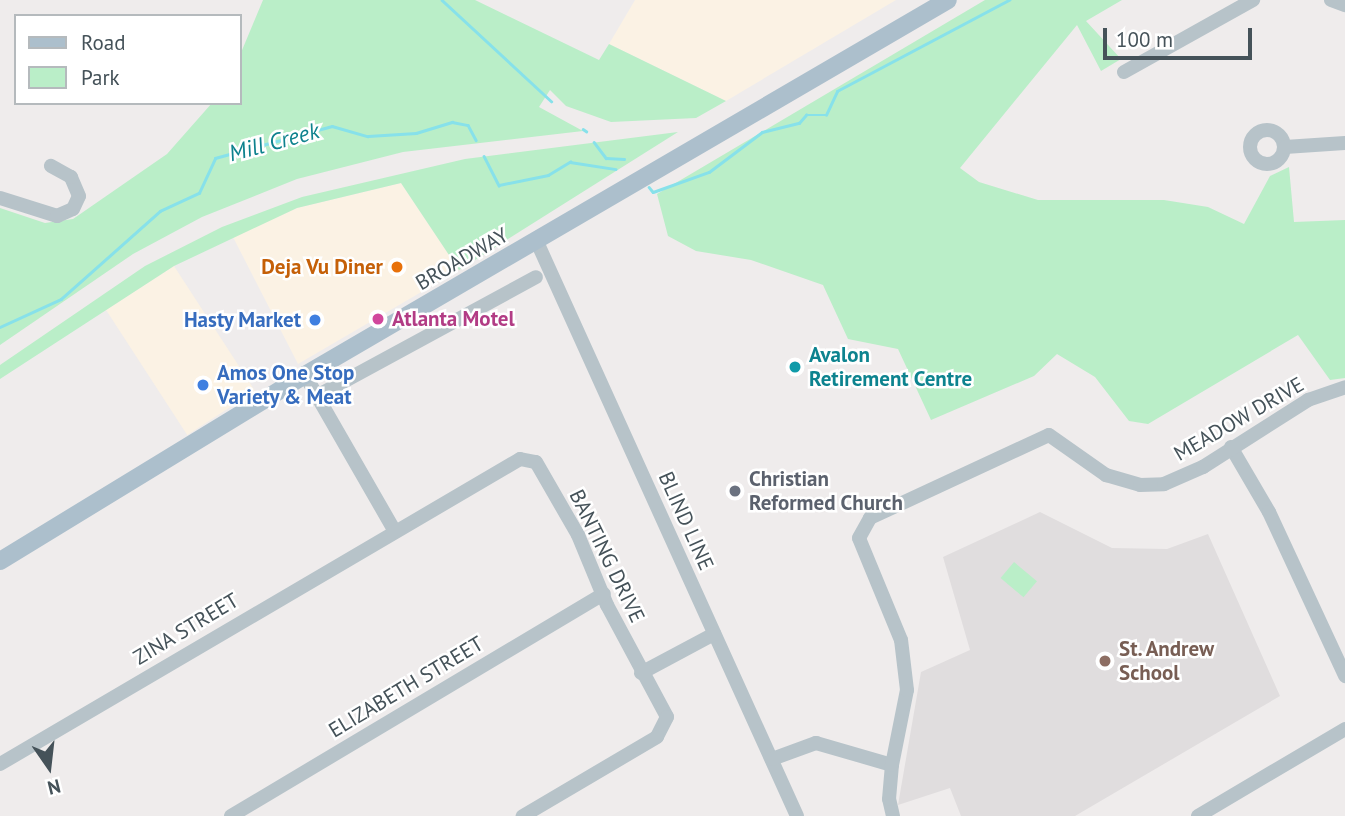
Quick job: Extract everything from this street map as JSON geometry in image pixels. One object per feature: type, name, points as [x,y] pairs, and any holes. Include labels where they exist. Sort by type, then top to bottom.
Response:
[{"type":"main road","name":"BROADWAY","points":[[0,561],[305,375],[537,242],[945,1]]},
{"type":"street","points":[[1124,72],[1253,0]]},
{"type":"street","points":[[1331,0],[1345,5]]},
{"type":"street","points":[[1285,147],[1345,143]]},
{"type":"street","points":[[0,198],[57,216],[73,209],[79,196],[71,177],[51,166]]},
{"type":"street","name":"BLIND LINE","points":[[537,242],[797,816]]},
{"type":"street","points":[[317,396],[536,277]]},
{"type":"street","points":[[305,375],[394,530]]},
{"type":"street","name":"MEADOW DRIVE","points":[[893,816],[889,799],[892,765],[907,690],[901,640],[859,538],[870,518],[1049,435],[1106,475],[1140,485],[1177,479],[1308,400],[1345,387]]},
{"type":"street","points":[[1231,447],[1269,512],[1345,676]]},
{"type":"street","name":"BANTING DRIVE","points":[[394,530],[520,459],[536,462],[578,535],[641,673],[667,717],[665,728],[523,816]]},
{"type":"street","name":"ZINA STREET","points":[[0,764],[394,530]]},
{"type":"street","name":"ELIZABETH STREET","points":[[231,816],[604,594]]},
{"type":"street","points":[[641,673],[714,634]]},
{"type":"street","points":[[1198,816],[1345,729]]},
{"type":"street","points":[[772,759],[816,743],[892,765]]},
{"type":"shaded area","points":[[635,0],[896,0],[726,101],[609,44]]},
{"type":"shaded area","points":[[401,183],[459,270],[298,364],[233,237],[297,208]]},
{"type":"shaded area","points":[[174,266],[255,391],[187,435],[106,310]]},
{"type":"shaded area","name":"St. Andrew School","points":[[1040,512],[1112,548],[1167,549],[1208,534],[1280,696],[1075,816],[961,816],[950,788],[898,805],[921,672],[970,650],[943,557]]},
{"type":"green space","points":[[263,0],[475,0],[599,60],[609,44],[726,101],[696,118],[611,122],[566,106],[550,90],[539,107],[583,131],[403,152],[297,179],[202,217],[133,254],[0,345],[0,208],[45,223],[73,219],[167,154],[210,105],[242,105],[242,50]]},
{"type":"green space","points":[[985,0],[1122,0],[1086,21],[1121,59],[1101,71],[1077,25],[960,168],[979,182],[1038,200],[1164,200],[1208,207],[1244,224],[1270,176],[1289,167],[1294,222],[1345,220],[1345,378],[1330,380],[1298,335],[1148,424],[1129,421],[1095,377],[1057,354],[1034,376],[931,420],[898,349],[848,339],[823,285],[751,260],[696,251],[668,236],[657,194]]},
{"type":"green space","points":[[678,132],[459,270],[401,183],[297,208],[174,266],[0,379],[0,365],[145,266],[222,227],[302,197],[465,159]]},
{"type":"green space","points":[[1014,562],[1037,581],[1023,597],[1001,578]]},
{"type":"waterway","points":[[442,0],[551,101]]},
{"type":"waterway","points":[[649,187],[653,192],[709,172],[762,132],[799,123],[806,115],[826,115],[837,91],[1009,0]]},
{"type":"waterway","name":"Mill Creek","points":[[0,327],[61,299],[160,211],[199,193],[215,158],[332,126],[368,136],[416,133],[452,122],[468,125],[476,140]]},
{"type":"waterway","points":[[594,142],[606,158],[624,159]]},
{"type":"waterway","name":"Mill Creek","points":[[484,156],[499,185],[548,175],[570,162],[615,169]]},
{"type":"place","name":"Deja Vu Diner","points":[[397,267]]},
{"type":"place","name":"Atlanta Motel","points":[[378,319]]},
{"type":"place","name":"Hasty Market","points":[[315,320]]},
{"type":"place","name":"Avalon Retirement Centre","points":[[795,367]]},
{"type":"place","name":"Amos One Stop Variety & Meat","points":[[203,385]]},
{"type":"place","name":"Christian Reformed Church","points":[[735,491]]},
{"type":"place","name":"St. Andrew School","points":[[1105,661]]}]
